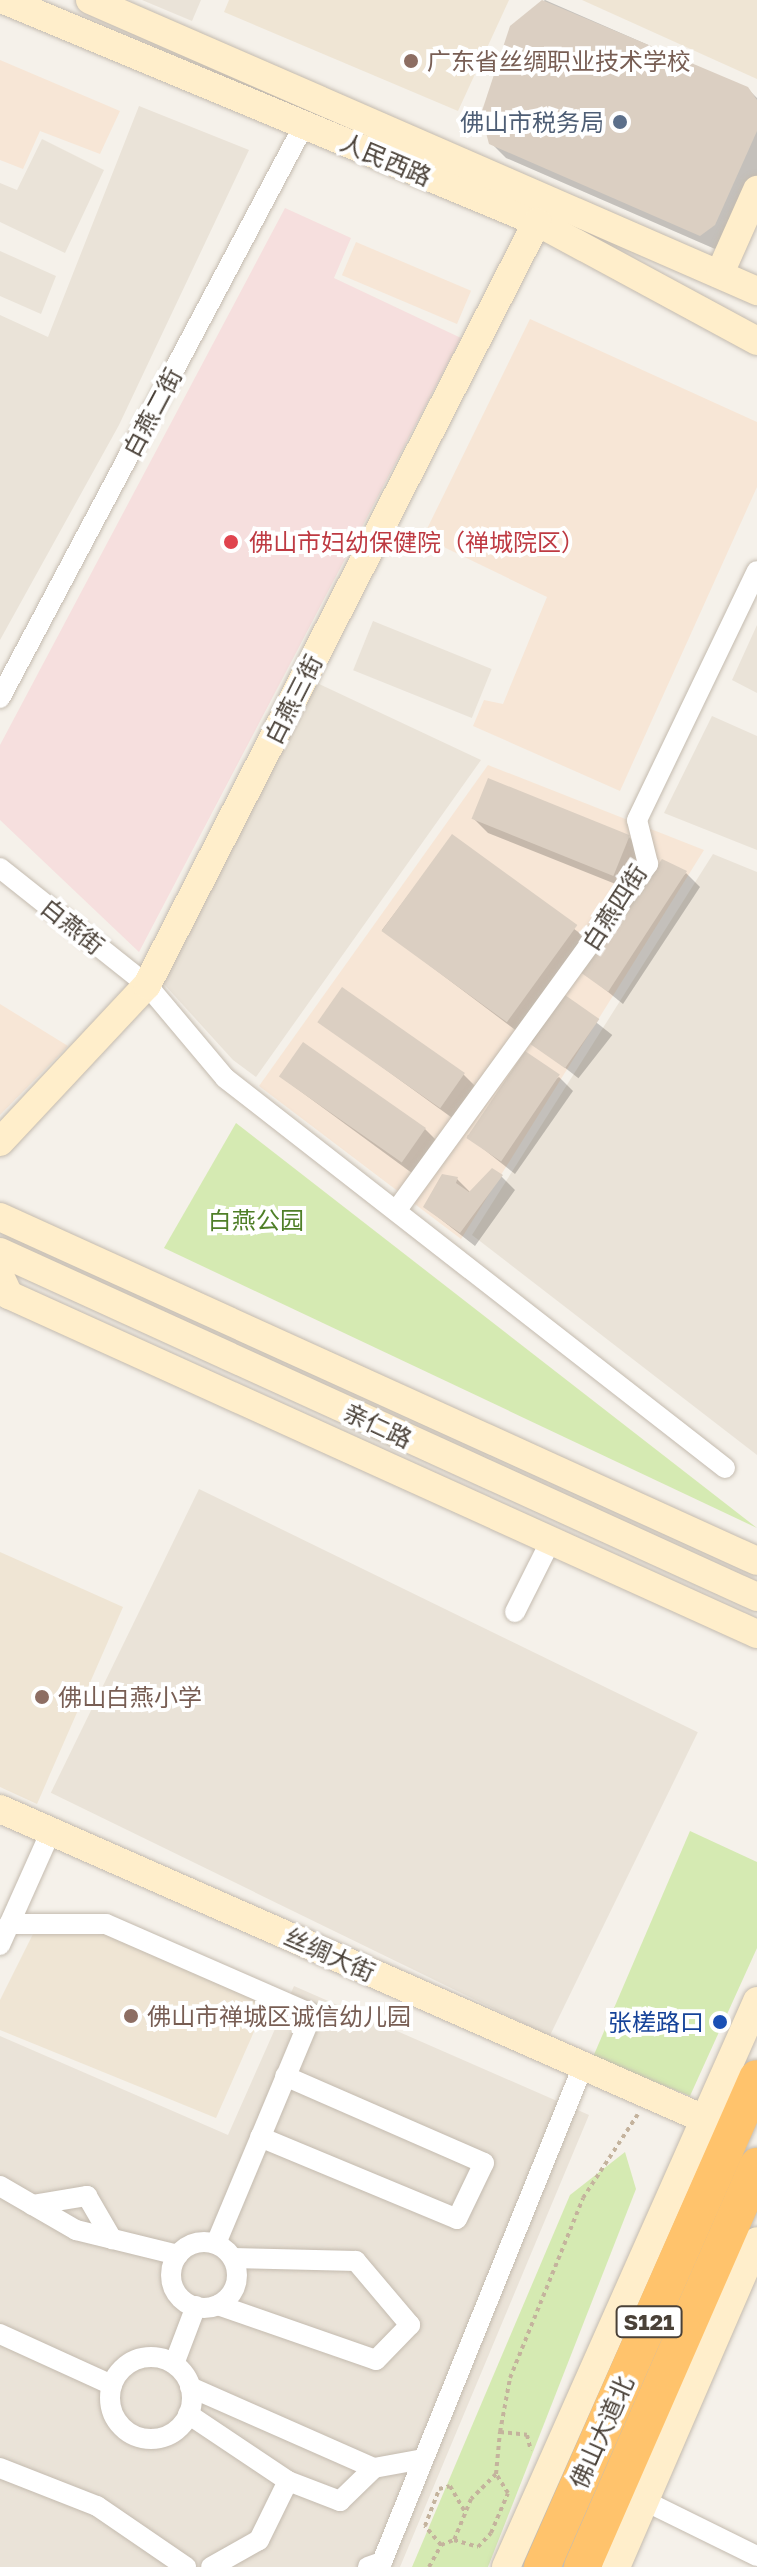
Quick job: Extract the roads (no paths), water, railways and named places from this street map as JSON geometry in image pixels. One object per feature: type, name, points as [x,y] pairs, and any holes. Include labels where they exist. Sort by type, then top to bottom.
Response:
[{"type":"highway","name":"佛山大道北","points":[[542,2567],[757,2078]]},
{"type":"highway","name":"佛山大道北","points":[[582,2567],[757,2166]]},
{"type":"main road","name":"人民西路","points":[[4,0],[537,222],[757,341]]},
{"type":"main road","name":"人民西路","points":[[90,0],[757,291]]},
{"type":"main road","points":[[720,273],[757,190]]},
{"type":"main road","name":"白燕三街","points":[[0,1142],[147,985],[537,222]]},
{"type":"main road","name":"亲仁路","points":[[0,1217],[757,1561]]},
{"type":"main road","name":"亲仁路","points":[[0,1252],[757,1597]]},
{"type":"main road","points":[[0,1276],[9,1295],[757,1634]]},
{"type":"main road","name":"丝绸大街","points":[[0,1809],[704,2119]]},
{"type":"main road","points":[[506,2567],[757,2001]]},
{"type":"main road","points":[[616,2567],[757,2241]]},
{"type":"street","name":"白燕二街","points":[[0,698],[304,125]]},
{"type":"street","name":"白燕四街","points":[[396,1211],[648,864],[637,820],[757,571]]},
{"type":"street","name":"白燕街","points":[[0,868],[147,985],[225,1078],[725,1468]]},
{"type":"street","points":[[515,1612],[551,1540]]},
{"type":"street","points":[[0,1945],[51,1831]]},
{"type":"street","points":[[9,1924],[106,1924],[312,2014],[216,2244]]},
{"type":"street","points":[[368,2567],[382,2562],[583,2066]]},
{"type":"street","points":[[260,2137],[457,2219],[484,2163],[285,2076]]},
{"type":"street","points":[[0,2186],[76,2230],[178,2255]]},
{"type":"street","points":[[32,2205],[87,2196],[112,2239]]},
{"type":"street","points":[[195,2243],[216,2244],[233,2258],[356,2261],[410,2325],[376,2360],[218,2305],[196,2306],[173,2285],[178,2255],[195,2243]]},
{"type":"street","points":[[218,2305],[237,2280],[233,2258]]},
{"type":"street","points":[[174,2364],[196,2306]]},
{"type":"street","points":[[0,2334],[112,2385]]},
{"type":"street","points":[[190,2387],[188,2414],[169,2434],[142,2438],[118,2423],[112,2410],[112,2385],[117,2374],[137,2359],[174,2364],[190,2387],[374,2468]]},
{"type":"street","points":[[188,2414],[288,2481],[340,2501],[374,2468],[423,2459]]},
{"type":"street","points":[[0,2468],[97,2506],[186,2567]]},
{"type":"street","points":[[211,2567],[259,2540],[288,2481]]},
{"type":"street","points":[[645,2501],[757,2556]]},
{"type":"place","name":"广东省丝绸职业技术学校","points":[[411,61]]},
{"type":"place","name":"佛山市税务局","points":[[620,122]]},
{"type":"place","name":"佛山市妇幼保健院（禅城院区）","points":[[231,542]]},
{"type":"place","name":"佛山白燕小学","points":[[42,1697]]},
{"type":"place","name":"佛山市禅城区诚信幼儿园","points":[[131,2016]]},
{"type":"place","name":"张槎路口","points":[[720,2022]]},
{"type":"park label","name":"白燕公园","points":[[256,1220]]}]
